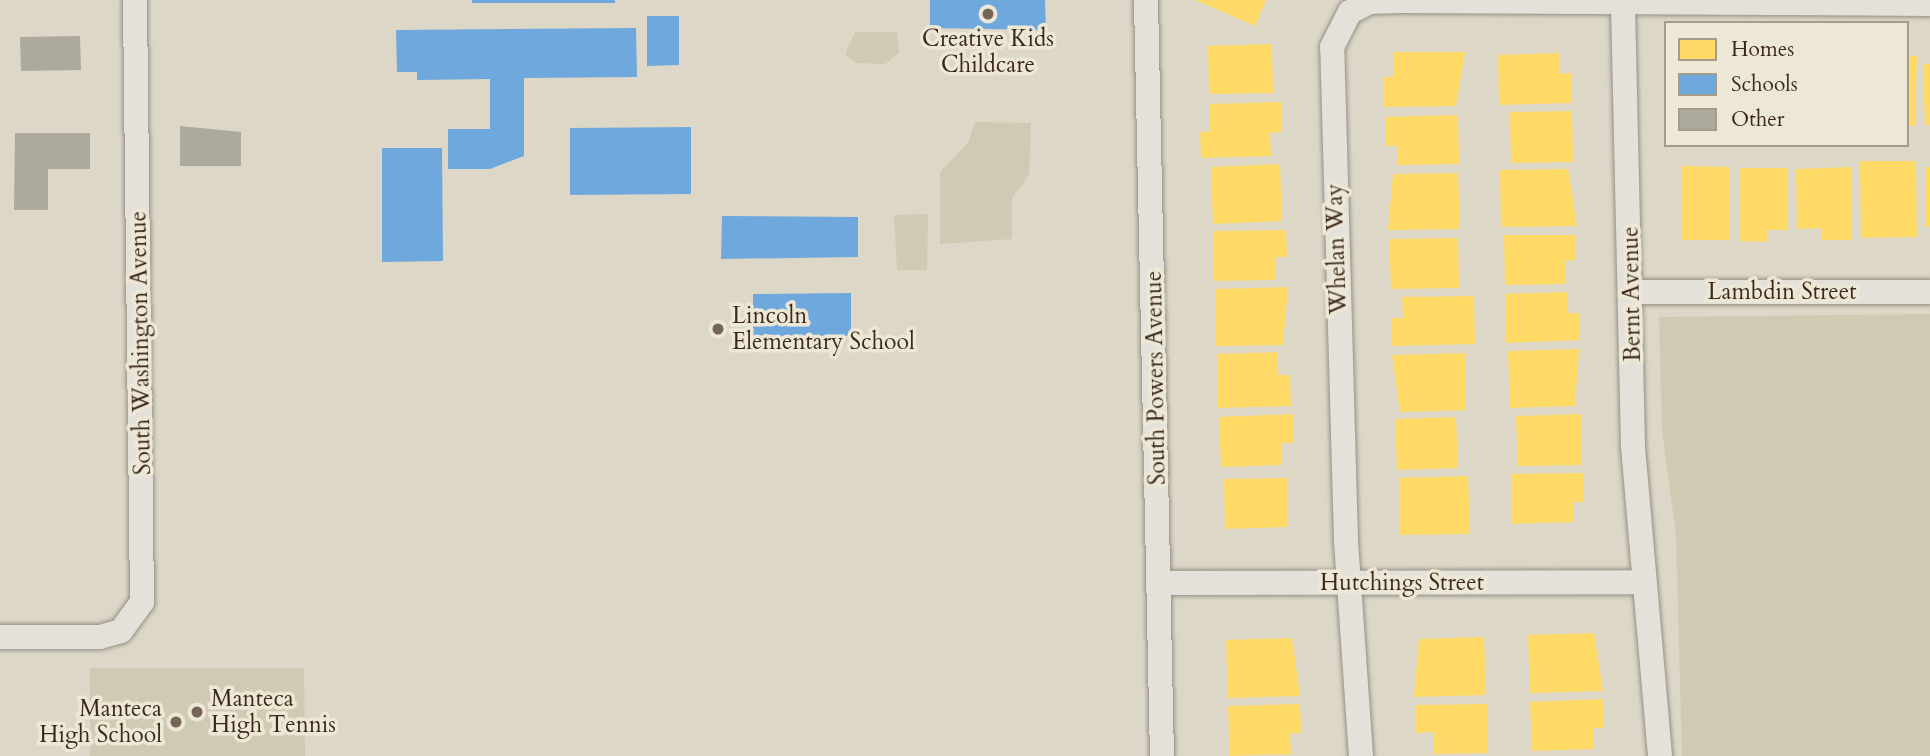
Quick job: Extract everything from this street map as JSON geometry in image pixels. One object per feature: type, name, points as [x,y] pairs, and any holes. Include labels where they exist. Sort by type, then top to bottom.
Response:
[{"type":"street","name":"South Washington Avenue","points":[[0,637],[74,637],[121,631],[142,603],[135,0]]},
{"type":"street","name":"South Powers Avenue","points":[[1146,0],[1162,756]]},
{"type":"street","name":"Whelan Way","points":[[1361,756],[1332,47],[1350,12],[1370,2],[1930,4]]},
{"type":"street","name":"Bernt Avenue","points":[[1623,5],[1634,292],[1633,447],[1660,756]]},
{"type":"street","name":"Lambdin Street","points":[[1634,292],[1930,292]]},
{"type":"street","name":"Hutchings Street","points":[[1160,583],[1644,582]]},
{"type":"shaded area","points":[[855,32],[897,32],[899,53],[885,64],[856,63],[845,54]]},
{"type":"shaded area","points":[[975,122],[1031,123],[1029,175],[1012,198],[1012,239],[940,244],[940,172],[968,143]]},
{"type":"shaded area","points":[[928,214],[927,270],[897,270],[894,215]]},
{"type":"shaded area","points":[[1930,314],[1930,756],[1682,756],[1676,534],[1662,431],[1659,317]]},
{"type":"shaded area","name":"Manteca High Tennis","points":[[90,668],[304,668],[305,756],[90,756]]},
{"type":"building: Homes","points":[[1195,0],[1266,0],[1255,26]]},
{"type":"building: Homes","points":[[1272,44],[1273,93],[1209,94],[1208,46]]},
{"type":"building: Homes","points":[[1394,52],[1465,52],[1456,106],[1384,107],[1383,77],[1394,77]]},
{"type":"building: Homes","points":[[1559,53],[1560,74],[1571,73],[1572,103],[1499,105],[1498,55]]},
{"type":"building: Homes","points":[[1909,56],[1917,56],[1915,126],[1909,126]]},
{"type":"building: Homes","points":[[1923,64],[1930,64],[1930,125],[1925,125]]},
{"type":"building: Homes","points":[[1281,102],[1282,132],[1270,133],[1271,156],[1201,158],[1200,132],[1210,132],[1209,104]]},
{"type":"building: Homes","points":[[1572,111],[1573,162],[1511,163],[1510,112]]},
{"type":"building: Homes","points":[[1458,115],[1459,164],[1397,165],[1397,146],[1385,146],[1385,117]]},
{"type":"building: Homes","points":[[1860,161],[1916,161],[1917,237],[1861,238]]},
{"type":"building: Homes","points":[[1280,164],[1282,221],[1213,224],[1211,167]]},
{"type":"building: Homes","points":[[1682,166],[1730,167],[1729,240],[1681,240]]},
{"type":"building: Homes","points":[[1851,167],[1852,240],[1821,240],[1821,228],[1797,229],[1796,169]]},
{"type":"building: Homes","points":[[1925,167],[1930,167],[1930,227],[1926,227]]},
{"type":"building: Homes","points":[[1739,168],[1788,168],[1788,230],[1768,230],[1768,242],[1739,241]]},
{"type":"building: Homes","points":[[1568,169],[1577,226],[1501,227],[1500,170]]},
{"type":"building: Homes","points":[[1458,173],[1460,229],[1388,230],[1393,174]]},
{"type":"building: Homes","points":[[1286,230],[1287,257],[1275,257],[1275,280],[1214,281],[1213,231]]},
{"type":"building: Homes","points":[[1504,235],[1575,235],[1575,260],[1565,261],[1566,284],[1505,285]]},
{"type":"building: Homes","points":[[1458,238],[1459,288],[1391,289],[1389,239]]},
{"type":"building: Homes","points":[[1288,287],[1283,345],[1216,346],[1216,289]]},
{"type":"building: Homes","points":[[1567,292],[1567,313],[1579,313],[1580,340],[1506,343],[1505,294]]},
{"type":"building: Homes","points":[[1474,296],[1475,344],[1391,346],[1391,318],[1403,318],[1402,297]]},
{"type":"building: Homes","points":[[1579,349],[1575,406],[1510,408],[1508,351]]},
{"type":"building: Homes","points":[[1277,352],[1278,375],[1290,375],[1291,406],[1218,408],[1217,354]]},
{"type":"building: Homes","points":[[1465,353],[1466,410],[1400,412],[1392,355]]},
{"type":"building: Homes","points":[[1293,414],[1294,443],[1281,443],[1281,465],[1221,467],[1219,417]]},
{"type":"building: Homes","points":[[1581,414],[1582,465],[1518,466],[1516,416]]},
{"type":"building: Homes","points":[[1456,417],[1458,468],[1397,470],[1395,419]]},
{"type":"building: Homes","points":[[1584,473],[1584,502],[1573,502],[1574,522],[1512,524],[1511,474]]},
{"type":"building: Homes","points":[[1468,476],[1470,534],[1400,535],[1399,478]]},
{"type":"building: Homes","points":[[1287,478],[1288,527],[1225,529],[1224,479]]},
{"type":"building: Homes","points":[[1594,633],[1603,691],[1530,693],[1528,635]]},
{"type":"building: Homes","points":[[1484,637],[1486,695],[1414,697],[1419,639]]},
{"type":"building: Homes","points":[[1292,638],[1300,696],[1228,698],[1226,640]]},
{"type":"building: Homes","points":[[1604,699],[1604,728],[1593,728],[1594,749],[1532,751],[1530,702]]},
{"type":"building: Homes","points":[[1300,704],[1301,733],[1290,733],[1291,754],[1230,756],[1228,706]]},
{"type":"building: Homes","points":[[1488,704],[1488,753],[1433,754],[1433,732],[1416,733],[1416,705]]},
{"type":"building: Schools","points":[[472,0],[615,0],[615,3],[472,3]]},
{"type":"building: Schools","name":"Creative Kids Childcare","points":[[930,0],[1045,0],[1046,30],[930,28]]},
{"type":"building: Schools","points":[[647,16],[679,16],[679,65],[647,66]]},
{"type":"building: Schools","points":[[636,28],[637,77],[524,78],[524,156],[490,169],[448,169],[448,129],[490,129],[490,79],[417,80],[417,72],[397,72],[396,30]]},
{"type":"building: Schools","points":[[691,127],[691,194],[570,195],[570,128]]},
{"type":"building: Schools","points":[[382,148],[442,148],[443,261],[382,262]]},
{"type":"building: Schools","points":[[722,216],[858,217],[858,257],[721,259]]},
{"type":"building: Schools","points":[[851,293],[851,336],[753,337],[753,294]]},
{"type":"building: Other","points":[[80,36],[81,70],[21,71],[20,37]]},
{"type":"building: Other","points":[[180,126],[241,132],[241,166],[180,166]]},
{"type":"building: Other","points":[[15,133],[90,133],[90,169],[48,169],[48,210],[14,210]]},
{"type":"place","name":"Creative Kids Childcare","points":[[988,14]]},
{"type":"place","name":"Lincoln Elementary School","points":[[718,329]]},
{"type":"place","name":"Manteca High Tennis","points":[[197,712]]},
{"type":"place","name":"Manteca High School","points":[[176,722]]}]
